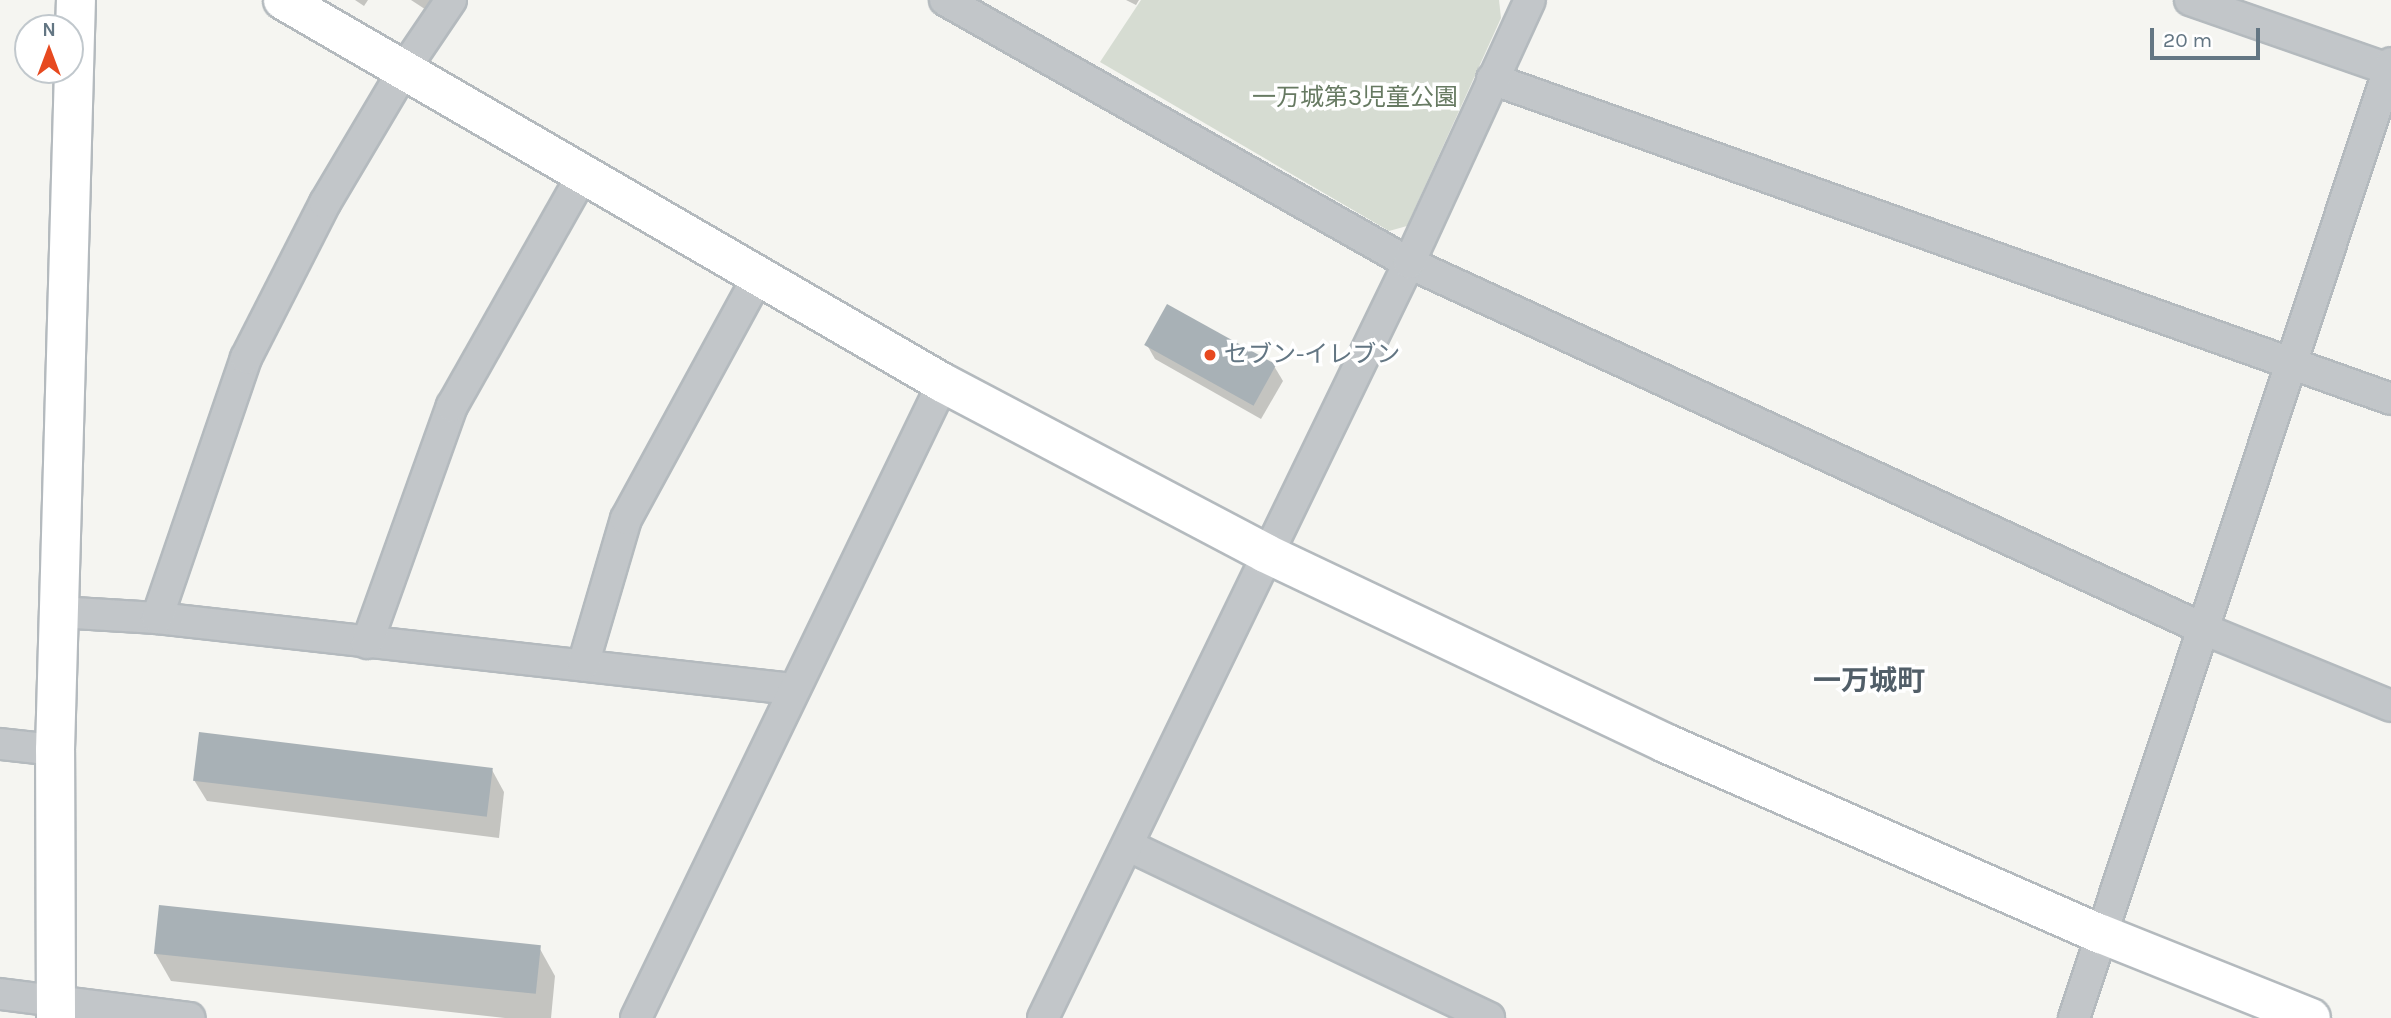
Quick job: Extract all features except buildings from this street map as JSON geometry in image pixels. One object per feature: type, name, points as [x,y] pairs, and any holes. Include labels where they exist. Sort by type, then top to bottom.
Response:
[{"type":"street","points":[[55,1010],[55,750],[76,0]]},
{"type":"street","points":[[283,0],[405,68],[582,176],[943,383],[1265,553],[1665,743],[2101,934],[2311,1018]]},
{"type":"street","points":[[157,618],[246,358],[326,202],[405,68],[451,0]]},
{"type":"street","points":[[945,0],[1409,263],[2206,630],[2391,706]]},
{"type":"street","points":[[1043,1018],[1129,846],[1265,553],[1409,263],[1530,0]]},
{"type":"street","points":[[2074,1018],[2206,630],[2289,362],[2390,68],[2190,0]]},
{"type":"street","points":[[1492,79],[2391,398]]},
{"type":"street","points":[[367,643],[452,406],[582,176]]},
{"type":"street","points":[[583,665],[626,519],[758,277]]},
{"type":"street","points":[[636,1018],[792,689],[943,383]]},
{"type":"street","points":[[58,612],[157,618],[792,689]]},
{"type":"street","points":[[0,744],[55,750]]},
{"type":"street","points":[[1129,846],[1489,1018]]},
{"type":"street","points":[[0,994],[55,1010],[189,1018]]},
{"type":"green space","name":"一万城第3児童公園","points":[[1141,0],[1499,0],[1501,18],[1407,226],[1389,231],[1100,62]]},
{"type":"place","name":"セブン-イレブン","points":[[1210,355]]},
{"type":"district","name":"一万城町","points":[[1869,681]]}]
